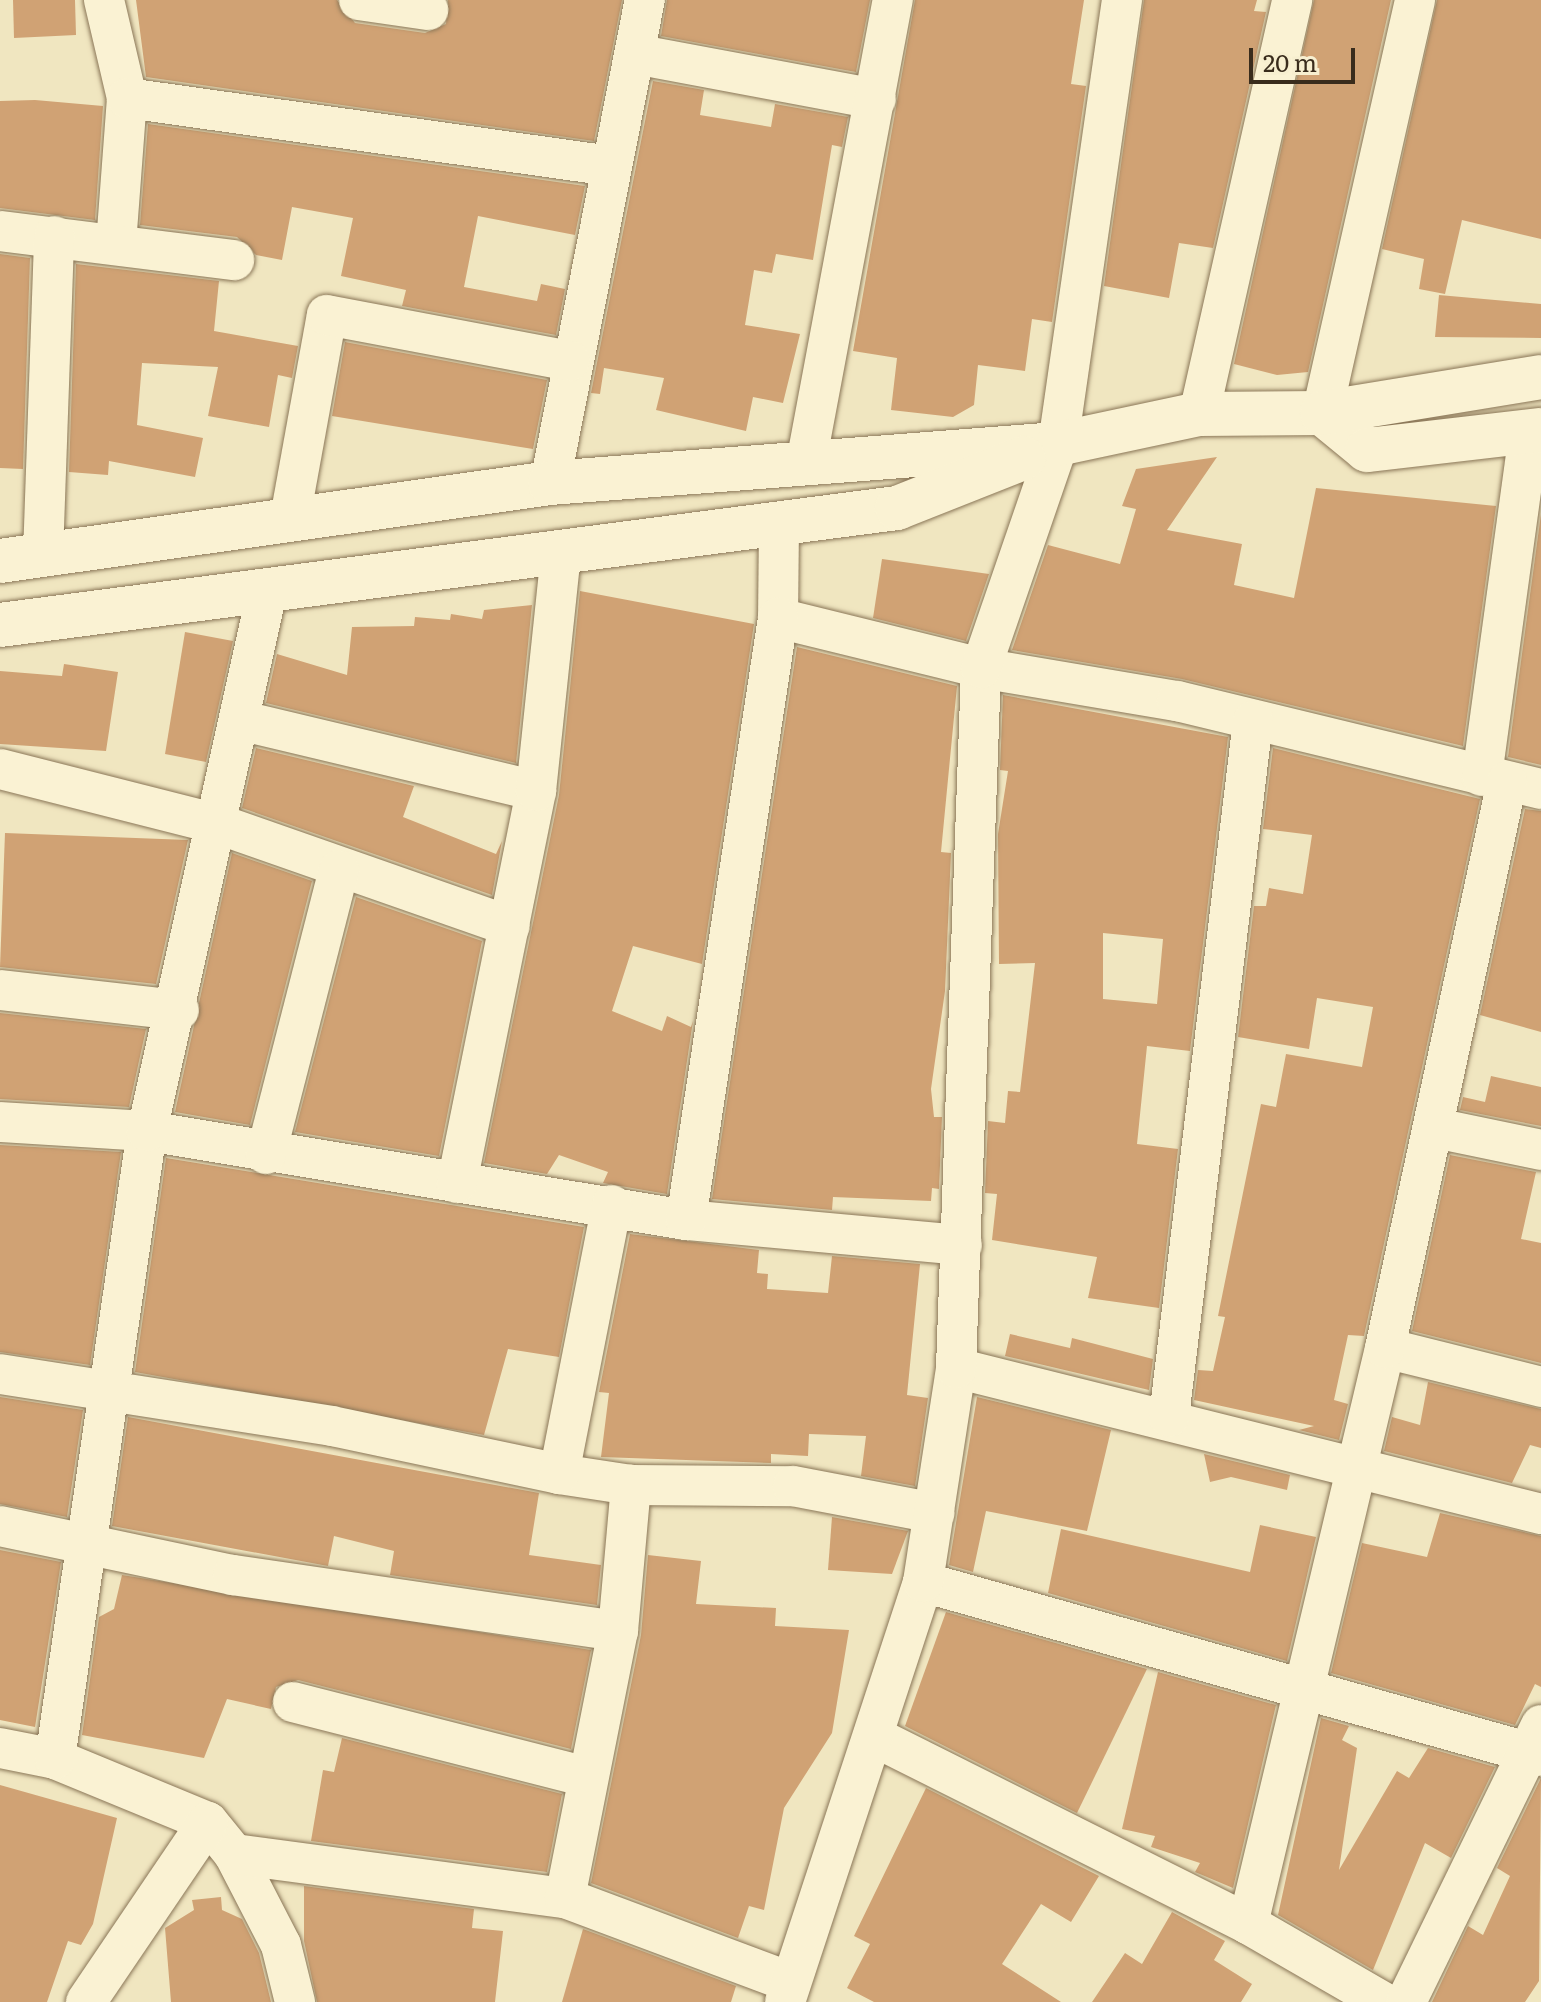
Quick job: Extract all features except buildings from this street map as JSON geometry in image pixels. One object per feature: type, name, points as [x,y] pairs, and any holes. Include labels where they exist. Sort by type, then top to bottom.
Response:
[{"type":"street","points":[[104,0],[127,98],[116,243]]},
{"type":"street","points":[[359,0],[428,10]]},
{"type":"street","points":[[550,483],[570,361],[645,0]]},
{"type":"street","points":[[807,458],[893,0]]},
{"type":"street","points":[[234,1854],[565,1898],[787,1992],[877,1738],[923,1582],[956,1368],[981,668],[1058,444],[1122,0]]},
{"type":"street","points":[[1199,414],[1292,0]]},
{"type":"street","points":[[1322,413],[1415,0]]},
{"type":"street","points":[[635,54],[876,99]]},
{"type":"street","points":[[127,98],[609,166]]},
{"type":"street","points":[[0,231],[234,260]]},
{"type":"street","points":[[43,556],[54,236]]},
{"type":"street","points":[[290,518],[327,315],[570,361]]},
{"type":"street","points":[[0,561],[550,483],[807,458],[1058,444],[1199,414],[1322,413],[1541,377]]},
{"type":"street","points":[[1248,1924],[1353,1463],[1385,1348],[1510,782],[1535,431],[1367,450],[1322,413]]},
{"type":"street","points":[[0,625],[897,508],[1058,444]]},
{"type":"street","points":[[686,1220],[778,618],[779,525]]},
{"type":"street","points":[[457,1183],[536,791],[561,553]]},
{"type":"street","points":[[55,1759],[91,1544],[147,1131],[179,1010],[243,721],[267,592]]},
{"type":"street","points":[[778,618],[981,668],[1253,721],[1510,782]]},
{"type":"street","points":[[243,721],[536,791]]},
{"type":"street","points":[[1169,1417],[1253,721]]},
{"type":"street","points":[[0,769],[218,824],[339,870],[510,926]]},
{"type":"street","points":[[266,1154],[339,870]]},
{"type":"street","points":[[0,990],[179,1010]]},
{"type":"street","points":[[0,1122],[147,1131],[266,1154],[612,1205],[686,1220],[962,1245]]},
{"type":"street","points":[[1435,1128],[1541,1150]]},
{"type":"street","points":[[559,1474],[612,1205]]},
{"type":"street","points":[[1385,1348],[1541,1387]]},
{"type":"street","points":[[956,1368],[1169,1417],[1541,1514]]},
{"type":"street","points":[[0,1374],[332,1426],[559,1474],[631,1485],[793,1486],[934,1513]]},
{"type":"street","points":[[565,1898],[584,1776],[618,1631],[631,1485]]},
{"type":"street","points":[[0,1526],[233,1575],[618,1631]]},
{"type":"street","points":[[923,1582],[1301,1687],[1537,1744],[1406,2002]]},
{"type":"street","points":[[293,1702],[584,1776]]},
{"type":"street","points":[[877,1738],[1248,1924],[1383,2002]]},
{"type":"street","points":[[0,1748],[55,1759],[208,1822],[234,1854],[281,1945],[295,2002]]},
{"type":"street","points":[[86,2002],[208,1822]]}]
